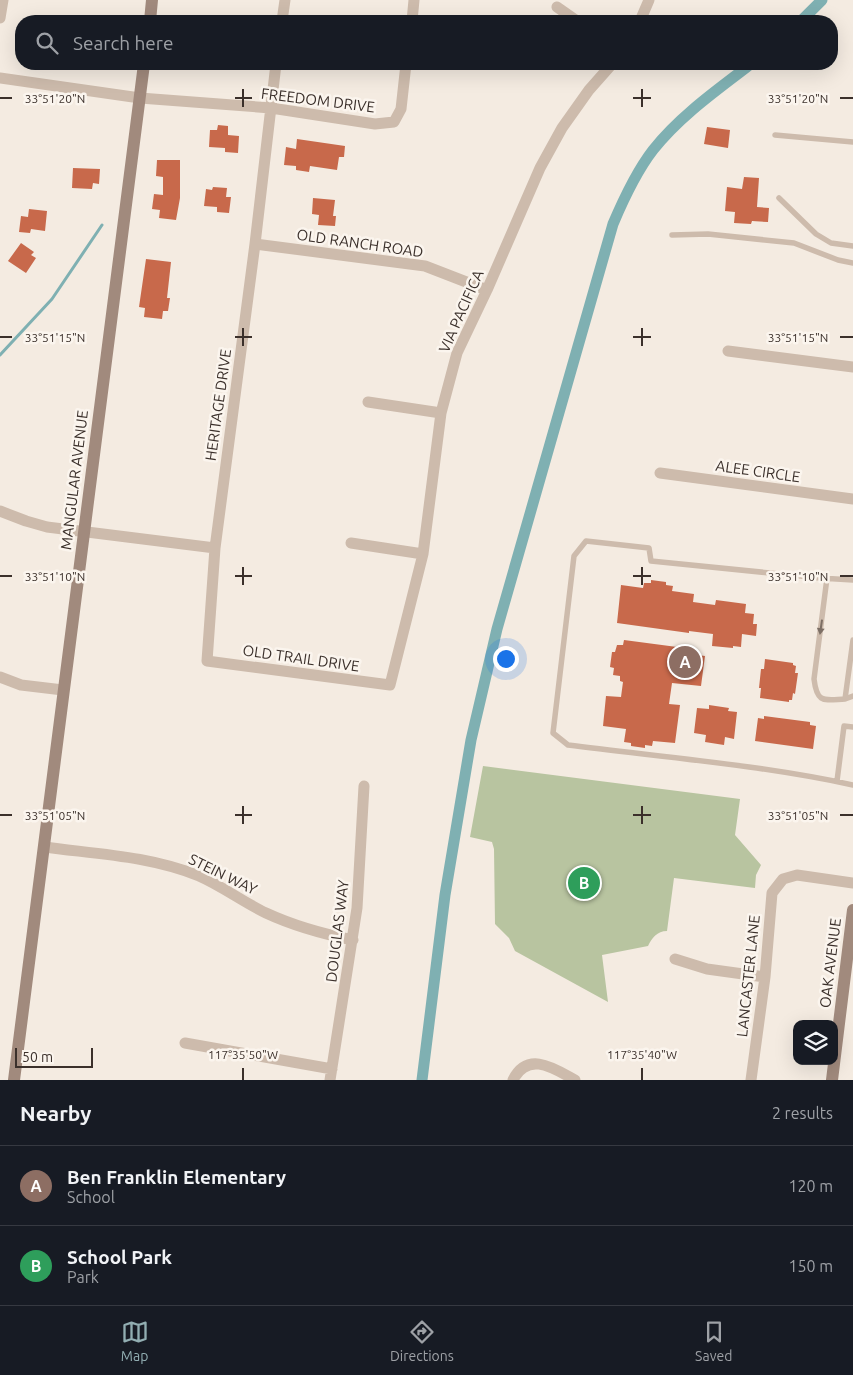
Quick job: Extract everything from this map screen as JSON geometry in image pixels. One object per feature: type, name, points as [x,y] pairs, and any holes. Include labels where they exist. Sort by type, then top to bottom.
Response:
[{"type":"street","points":[[0,18],[2,0]]},
{"type":"street","points":[[151,15],[152,0]]},
{"type":"street","points":[[283,15],[284,0]]},
{"type":"street","points":[[413,15],[414,0]]},
{"type":"street","points":[[643,15],[649,0]]},
{"type":"street","points":[[557,7],[568,15]]},
{"type":"street","name":"MANGULAR AVENUE","points":[[14,1080],[143,70]]},
{"type":"street","name":"HERITAGE DRIVE","points":[[207,661],[215,548],[255,244],[275,70]]},
{"type":"street","name":"FREEDOM DRIVE","points":[[0,78],[140,98],[271,108],[375,124],[394,122],[400,109],[405,70]]},
{"type":"street","name":"VIA PACIFICA","points":[[390,685],[423,554],[441,413],[457,353],[487,290],[540,168],[562,128],[589,90],[607,70]]},
{"type":"street","name":"OLD RANCH ROAD","points":[[255,244],[425,266],[487,290]]},
{"type":"street","points":[[728,351],[853,367]]},
{"type":"street","points":[[368,402],[441,413]]},
{"type":"street","name":"ALEE CIRCLE","points":[[660,473],[853,499]]},
{"type":"street","points":[[0,511],[26,522],[47,527],[215,548]]},
{"type":"street","points":[[350,543],[423,554]]},
{"type":"street","name":"OLD TRAIL DRIVE","points":[[207,661],[390,685]]},
{"type":"street","points":[[0,677],[21,685],[63,690]]},
{"type":"street","name":"DOUGLAS WAY","points":[[331,1074],[353,940],[360,868],[364,786]]},
{"type":"street","name":"STEIN WAY","points":[[44,847],[154,862],[177,868],[225,889],[265,913],[309,930],[353,940]]},
{"type":"street","name":"LANCASTER LANE","points":[[751,1080],[765,978],[772,893],[783,879],[797,875],[853,883]]},
{"type":"street","name":"OAK AVENUE","points":[[832,1080],[853,910]]},
{"type":"street","points":[[675,959],[707,969],[765,978]]},
{"type":"street","points":[[185,1043],[331,1074]]},
{"type":"street","points":[[513,1080],[518,1072],[526,1066],[534,1064],[549,1066],[575,1080]]},
{"type":"lane","points":[[775,135],[853,142]]},
{"type":"lane","points":[[778,198],[816,234],[830,243],[853,246]]},
{"type":"lane","points":[[672,235],[708,234],[794,243],[838,260],[853,263]]},
{"type":"lane","points":[[853,580],[651,561],[649,548],[586,541],[574,556],[553,733],[568,745],[750,768],[853,785]]},
{"type":"lane","points":[[827,578],[814,679],[815,692],[825,700],[853,696]]},
{"type":"lane","points":[[845,698],[853,640]]},
{"type":"lane","points":[[837,781],[844,726],[853,727]]},
{"type":"green space","points":[[483,766],[740,799],[735,835],[761,865],[756,875],[755,888],[674,878],[667,931],[660,932],[651,940],[648,946],[602,955],[608,1002],[515,951],[509,938],[495,924],[494,849],[492,842],[470,837]]},
{"type":"building","points":[[218,125],[228,126],[228,135],[239,136],[238,153],[225,152],[225,148],[209,147],[210,130],[217,130]]},
{"type":"building","points":[[707,127],[730,130],[728,148],[704,144]]},
{"type":"building","points":[[297,139],[345,146],[344,157],[339,157],[337,170],[310,166],[309,172],[296,170],[296,166],[284,165],[286,147],[296,149]]},
{"type":"building","points":[[157,160],[180,160],[180,198],[176,220],[159,218],[160,210],[152,209],[154,194],[163,195],[163,177],[156,176]]},
{"type":"building","points":[[73,168],[100,169],[99,184],[93,183],[92,189],[72,188]]},
{"type":"building","points":[[744,177],[759,178],[757,207],[769,208],[768,222],[734,223],[735,212],[725,211],[727,187],[742,189]]},
{"type":"building","points":[[213,187],[227,188],[226,197],[231,197],[229,213],[217,212],[217,207],[204,206],[206,189],[212,190]]},
{"type":"building","points":[[313,198],[335,200],[333,216],[336,216],[335,226],[318,225],[319,215],[312,214]]},
{"type":"building","points":[[29,209],[47,211],[45,231],[31,229],[30,233],[19,232],[21,216],[28,217]]},
{"type":"building","points":[[21,243],[34,252],[31,255],[36,258],[26,273],[8,261]]},
{"type":"building","points":[[146,259],[171,262],[167,298],[170,298],[168,311],[163,311],[162,319],[144,317],[145,308],[139,307]]},
{"type":"building","points":[[651,580],[666,582],[666,585],[673,586],[672,591],[694,594],[693,602],[715,605],[716,600],[746,604],[745,613],[754,614],[753,624],[757,624],[756,636],[742,634],[741,647],[733,646],[733,648],[712,646],[713,634],[689,631],[689,633],[617,623],[621,585],[643,588],[644,583],[651,583]]},
{"type":"building","points":[[624,640],[677,647],[676,652],[705,656],[701,686],[672,683],[669,704],[680,705],[675,743],[653,741],[652,746],[645,745],[645,748],[631,746],[631,743],[624,742],[626,729],[603,726],[606,696],[621,697],[623,682],[620,681],[620,676],[613,675],[614,668],[610,667],[612,652],[615,652],[617,645],[623,645]]},
{"type":"building","points":[[765,659],[793,663],[796,666],[795,673],[798,673],[795,694],[793,693],[792,700],[789,700],[789,702],[760,698],[761,669],[764,669]]},
{"type":"building","points":[[709,705],[729,708],[728,711],[737,712],[734,739],[725,737],[724,745],[705,742],[706,735],[694,733],[697,708],[709,709]]},
{"type":"building","points":[[764,716],[810,722],[810,725],[816,726],[813,749],[755,741],[758,718],[764,719]]},
{"type":"waterway","points":[[807,15],[822,0]]},
{"type":"waterway","points":[[422,1080],[445,895],[471,740],[497,629],[613,224],[636,176],[653,150],[699,104],[743,70]]},
{"type":"waterway","points":[[0,355],[52,299],[102,225]]},
{"type":"place","name":"Ben Franklin Elementary","points":[[685,662]]},
{"type":"place","name":"School Park","points":[[584,883]]}]
